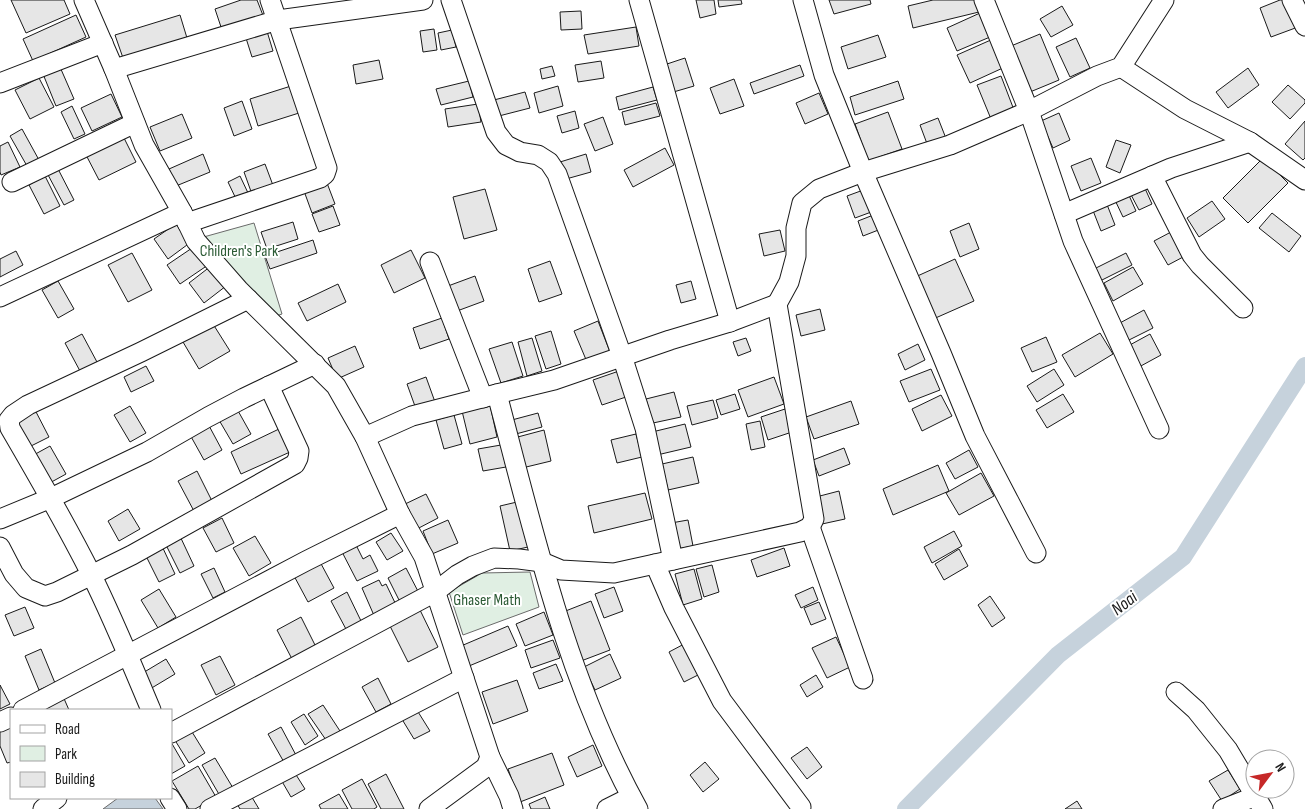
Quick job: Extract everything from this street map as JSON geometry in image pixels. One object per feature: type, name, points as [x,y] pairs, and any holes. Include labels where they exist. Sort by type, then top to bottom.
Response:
[{"type":"street","points":[[84,0],[114,68],[144,145],[196,241],[248,299],[336,386],[365,437],[400,514],[424,557],[490,757],[510,796],[513,809]]},
{"type":"street","points":[[1,295],[184,217],[320,178],[325,174],[327,168],[270,0]]},
{"type":"street","points":[[114,68],[278,20],[424,0]]},
{"type":"street","points":[[450,0],[496,132],[506,145],[520,152],[538,155],[549,162],[558,174],[622,356],[645,428],[664,562],[674,608],[722,701],[801,807]]},
{"type":"street","points":[[639,0],[730,322]]},
{"type":"street","points":[[803,0],[824,75],[863,172],[975,436],[1036,553]]},
{"type":"street","points":[[984,0],[1029,111],[1073,241],[1159,428]]},
{"type":"street","points":[[365,437],[412,416],[554,380],[670,340],[730,322],[777,304],[790,282],[796,256],[796,228],[802,203],[819,189],[863,172],[950,145],[1029,111],[1096,76],[1121,67],[1164,0]]},
{"type":"street","points":[[1292,0],[1305,26]]},
{"type":"street","points":[[0,83],[103,44]]},
{"type":"street","points":[[1121,67],[1185,109],[1250,142],[1305,180]]},
{"type":"street","points":[[12,182],[135,123]]},
{"type":"street","points":[[1064,214],[1172,168],[1250,142]]},
{"type":"street","points":[[1152,176],[1192,255],[1242,308]]},
{"type":"street","points":[[430,262],[490,396],[571,654],[594,717],[635,803],[607,809]]},
{"type":"street","points":[[151,709],[92,575],[51,498],[10,428],[9,420],[28,405],[248,299]]},
{"type":"street","points":[[172,732],[435,592],[457,575],[473,566],[494,558],[542,562],[561,570],[614,573],[800,532],[810,527],[814,519],[777,304]]},
{"type":"street","points":[[0,519],[51,498],[147,452],[208,417],[315,364]]},
{"type":"street","points":[[0,547],[14,574],[26,588],[45,596],[132,555],[294,464],[298,458],[298,451],[269,386]]},
{"type":"street","points":[[25,709],[306,561],[400,514]]},
{"type":"street","points":[[810,527],[862,679]]},
{"type":"street","points":[[210,809],[464,678]]},
{"type":"street","points":[[1176,692],[1196,710],[1228,750],[1260,803],[1223,809]]},
{"type":"street","points":[[429,809],[486,768],[490,757]]},
{"type":"street","points":[[43,809],[56,799]]},
{"type":"green space","name":"Children's Park","points":[[254,223],[282,314],[273,317],[200,238]]},
{"type":"green space","name":"Ghaser Math","points":[[530,572],[539,607],[463,635],[449,592],[482,573]]},
{"type":"shaded area","points":[[117,799],[156,799],[163,809],[103,809]]},
{"type":"building","points":[[11,0],[64,0],[70,14],[26,33]]},
{"type":"building","points":[[241,0],[257,0],[264,18],[223,33],[215,9]]},
{"type":"building","points":[[696,0],[714,0],[716,14],[700,18]]},
{"type":"building","points":[[718,0],[741,0],[742,4],[719,7]]},
{"type":"building","points":[[829,0],[870,0],[871,4],[834,14]]},
{"type":"building","points":[[933,0],[976,0],[979,12],[913,28],[908,6]]},
{"type":"building","points":[[1280,0],[1287,0],[1298,27],[1271,37],[1260,8]]},
{"type":"building","points":[[1062,6],[1073,25],[1051,37],[1040,19]]},
{"type":"building","points":[[581,11],[582,29],[561,30],[560,12]]},
{"type":"building","points":[[980,13],[990,37],[957,51],[947,28]]},
{"type":"building","points":[[76,15],[86,37],[33,61],[23,39]]},
{"type":"building","points":[[180,15],[187,38],[123,58],[115,35]]},
{"type":"building","points":[[636,27],[639,46],[588,54],[584,35]]},
{"type":"building","points":[[266,28],[273,51],[252,57],[245,35]]},
{"type":"building","points":[[434,29],[437,50],[423,52],[420,31]]},
{"type":"building","points":[[452,30],[456,47],[441,50],[438,33]]},
{"type":"building","points":[[1040,34],[1059,80],[1030,92],[1011,46]]},
{"type":"building","points":[[878,35],[886,57],[848,69],[841,47]]},
{"type":"building","points":[[1076,38],[1090,68],[1070,77],[1056,47]]},
{"type":"building","points":[[993,39],[1005,67],[970,83],[957,55]]},
{"type":"building","points":[[685,58],[694,86],[670,93],[661,66]]},
{"type":"building","points":[[379,60],[383,79],[356,84],[353,65]]},
{"type":"building","points":[[601,61],[604,78],[578,82],[575,65]]},
{"type":"building","points":[[800,65],[804,76],[754,94],[750,83]]},
{"type":"building","points":[[552,66],[555,76],[542,79],[540,69]]},
{"type":"building","points":[[60,67],[74,99],[56,106],[43,74]]},
{"type":"building","points":[[1248,68],[1259,85],[1228,108],[1216,92]]},
{"type":"building","points":[[1001,76],[1014,110],[991,119],[977,85]]},
{"type":"building","points":[[39,78],[54,107],[30,119],[15,90]]},
{"type":"building","points":[[734,79],[744,106],[720,114],[710,88]]},
{"type":"building","points":[[469,81],[473,97],[441,105],[436,89]]},
{"type":"building","points":[[898,81],[904,99],[855,115],[850,97]]},
{"type":"building","points":[[1288,85],[1305,100],[1305,103],[1290,119],[1272,102]]},
{"type":"building","points":[[291,86],[299,113],[258,126],[250,99]]},
{"type":"building","points":[[558,86],[563,106],[539,113],[534,93]]},
{"type":"building","points":[[653,87],[657,100],[619,110],[616,97]]},
{"type":"building","points":[[525,92],[530,108],[495,117],[490,101]]},
{"type":"building","points":[[819,93],[828,114],[805,124],[796,103]]},
{"type":"building","points":[[111,94],[122,117],[92,131],[81,108]]},
{"type":"building","points":[[242,101],[252,129],[234,136],[224,108]]},
{"type":"building","points":[[656,103],[660,116],[625,125],[622,112]]},
{"type":"building","points":[[478,104],[481,122],[448,127],[445,109]]},
{"type":"building","points":[[72,106],[85,134],[74,139],[61,112]]},
{"type":"building","points":[[575,111],[579,128],[562,133],[557,116]]},
{"type":"building","points":[[888,112],[902,149],[868,161],[855,124]]},
{"type":"building","points":[[1059,113],[1070,140],[1053,148],[1041,121]]},
{"type":"building","points":[[182,114],[192,138],[160,151],[150,127]]},
{"type":"building","points":[[603,117],[613,144],[595,151],[584,124]]},
{"type":"building","points":[[938,118],[947,141],[929,149],[920,125]]},
{"type":"building","points":[[1305,121],[1305,158],[1303,160],[1285,144]]},
{"type":"building","points":[[22,129],[39,160],[27,166],[10,136]]},
{"type":"building","points":[[122,134],[136,162],[99,180],[85,153]]},
{"type":"building","points":[[1116,140],[1131,145],[1120,173],[1106,167]]},
{"type":"building","points":[[8,142],[20,167],[1,175],[0,146]]},
{"type":"building","points":[[665,148],[674,165],[633,187],[624,170]]},
{"type":"building","points":[[203,154],[210,172],[176,186],[169,169]]},
{"type":"building","points":[[586,154],[591,172],[566,179],[560,162]]},
{"type":"building","points":[[1091,158],[1101,183],[1081,191],[1071,166]]},
{"type":"building","points":[[1263,158],[1288,183],[1248,223],[1223,198]]},
{"type":"building","points":[[265,164],[274,188],[253,197],[244,172]]},
{"type":"building","points":[[57,167],[74,200],[64,205],[47,173]]},
{"type":"building","points":[[45,176],[60,206],[44,214],[29,185]]},
{"type":"building","points":[[240,176],[249,195],[237,201],[228,182]]},
{"type":"building","points":[[327,183],[335,204],[312,213],[304,191]]},
{"type":"building","points":[[1143,184],[1152,204],[1139,210],[1129,191]]},
{"type":"building","points":[[485,189],[497,230],[464,239],[453,197]]},
{"type":"building","points":[[866,189],[874,211],[855,218],[847,196]]},
{"type":"building","points":[[1127,191],[1136,211],[1123,217],[1114,198]]},
{"type":"building","points":[[1212,201],[1225,219],[1199,237],[1187,218]]},
{"type":"building","points":[[1106,202],[1115,225],[1101,231],[1092,208]]},
{"type":"building","points":[[333,206],[340,225],[319,232],[312,214]]},
{"type":"building","points":[[1272,213],[1301,236],[1289,252],[1259,228]]},
{"type":"building","points":[[876,214],[881,229],[863,236],[858,221]]},
{"type":"building","points":[[293,222],[298,239],[267,249],[261,232]]},
{"type":"building","points":[[177,223],[191,242],[168,259],[154,239]]},
{"type":"building","points":[[969,223],[979,249],[960,257],[950,231]]},
{"type":"building","points":[[780,230],[785,251],[764,256],[759,234]]},
{"type":"building","points":[[1171,232],[1185,256],[1168,265],[1154,241]]},
{"type":"building","points":[[313,240],[317,253],[270,269],[265,256]]},
{"type":"building","points":[[195,246],[208,265],[180,284],[167,265]]},
{"type":"building","points":[[411,250],[425,278],[394,293],[381,265]]},
{"type":"building","points":[[16,251],[23,265],[0,277],[0,259]]},
{"type":"building","points":[[132,253],[152,290],[128,302],[108,265]]},
{"type":"building","points":[[1126,253],[1132,265],[1100,281],[1094,269]]},
{"type":"building","points":[[955,259],[974,301],[931,320],[913,278]]},
{"type":"building","points":[[550,261],[562,294],[539,302],[528,269]]},
{"type":"building","points":[[211,266],[226,286],[204,303],[189,283]]},
{"type":"building","points":[[1133,267],[1143,284],[1113,301],[1104,283]]},
{"type":"building","points":[[475,276],[484,301],[457,311],[448,286]]},
{"type":"building","points":[[58,281],[74,309],[58,318],[42,290]]},
{"type":"building","points":[[691,281],[696,299],[681,303],[676,285]]},
{"type":"building","points":[[338,284],[346,302],[307,321],[298,303]]},
{"type":"building","points":[[820,309],[825,330],[801,336],[796,315]]},
{"type":"building","points":[[1144,310],[1153,328],[1127,341],[1118,324]]},
{"type":"building","points":[[442,318],[449,339],[420,349],[413,328]]},
{"type":"building","points":[[598,321],[610,352],[587,362],[574,331]]},
{"type":"building","points":[[213,324],[230,351],[199,369],[183,342]]},
{"type":"building","points":[[551,331],[561,364],[546,369],[535,336]]},
{"type":"building","points":[[1100,333],[1113,354],[1075,377],[1062,355]]},
{"type":"building","points":[[82,334],[97,362],[80,371],[65,343]]},
{"type":"building","points":[[1150,334],[1161,355],[1139,367],[1128,346]]},
{"type":"building","points":[[1046,337],[1057,362],[1032,372],[1021,348]]},
{"type":"building","points":[[532,338],[542,371],[527,376],[518,342]]},
{"type":"building","points":[[746,338],[751,351],[738,356],[733,342]]},
{"type":"building","points":[[512,342],[523,376],[501,383],[489,349]]},
{"type":"building","points":[[918,344],[925,360],[905,370],[898,354]]},
{"type":"building","points":[[355,346],[364,367],[337,379],[328,358]]},
{"type":"building","points":[[146,366],[154,381],[131,392],[124,377]]},
{"type":"building","points":[[931,369],[940,390],[909,402],[900,381]]},
{"type":"building","points":[[1054,369],[1064,385],[1037,402],[1027,386]]},
{"type":"building","points":[[619,371],[629,396],[602,405],[593,380]]},
{"type":"building","points":[[426,377],[435,402],[416,409],[407,384]]},
{"type":"building","points":[[774,377],[784,404],[748,417],[738,390]]},
{"type":"building","points":[[674,392],[681,417],[653,423],[646,399]]},
{"type":"building","points":[[735,394],[740,409],[721,415],[716,400]]},
{"type":"building","points":[[1063,394],[1074,412],[1047,428],[1036,410]]},
{"type":"building","points":[[941,395],[952,416],[922,431],[912,409]]},
{"type":"building","points":[[713,400],[718,418],[692,425],[687,406]]},
{"type":"building","points":[[851,401],[859,424],[814,439],[806,417]]},
{"type":"building","points":[[490,405],[497,437],[470,444],[462,411]]},
{"type":"building","points":[[130,406],[146,433],[130,442],[114,415]]},
{"type":"building","points":[[34,408],[49,437],[27,448],[12,420]]},
{"type":"building","points":[[237,409],[251,434],[233,444],[219,420]]},
{"type":"building","points":[[785,409],[792,432],[768,440],[761,417]]},
{"type":"building","points":[[538,413],[542,427],[512,435],[508,421]]},
{"type":"building","points":[[454,415],[462,444],[444,449],[436,420]]},
{"type":"building","points":[[760,421],[765,447],[751,450],[746,424]]},
{"type":"building","points":[[207,422],[222,450],[204,460],[189,433]]},
{"type":"building","points":[[685,424],[691,447],[657,455],[652,432]]},
{"type":"building","points":[[279,429],[290,452],[241,474],[231,452]]},
{"type":"building","points":[[544,430],[551,461],[522,468],[514,438]]},
{"type":"building","points":[[636,434],[642,457],[617,463],[611,440]]},
{"type":"building","points":[[501,445],[506,467],[483,471],[478,449]]},
{"type":"building","points":[[50,446],[66,474],[46,485],[30,457]]},
{"type":"building","points":[[844,448],[850,464],[819,476],[813,460]]},
{"type":"building","points":[[969,450],[978,467],[955,479],[946,463]]},
{"type":"building","points":[[693,457],[699,483],[668,490],[662,464]]},
{"type":"building","points":[[938,465],[949,491],[893,515],[883,489]]},
{"type":"building","points":[[197,471],[213,503],[195,513],[178,481]]},
{"type":"building","points":[[981,473],[994,496],[959,515],[946,493]]},
{"type":"building","points":[[839,491],[845,519],[822,524],[816,497]]},
{"type":"building","points":[[645,493],[652,519],[594,533],[588,506]]},
{"type":"building","points":[[426,494],[438,518],[415,530],[403,505]]},
{"type":"building","points":[[517,502],[528,547],[510,551],[500,506]]},
{"type":"building","points":[[128,509],[140,529],[119,541],[108,521]]},
{"type":"building","points":[[222,518],[234,543],[216,552],[203,528]]},
{"type":"building","points":[[448,520],[458,543],[432,554],[423,531]]},
{"type":"building","points":[[688,520],[693,546],[677,549],[671,523]]},
{"type":"building","points":[[954,531],[962,546],[932,563],[924,547]]},
{"type":"building","points":[[391,533],[403,551],[387,560],[376,542]]},
{"type":"building","points":[[179,534],[194,566],[180,573],[164,541]]},
{"type":"building","points":[[255,536],[271,563],[249,576],[233,548]]},
{"type":"building","points":[[355,543],[363,559],[370,555],[378,571],[357,581],[341,550]]},
{"type":"building","points":[[161,544],[175,574],[159,582],[144,552]]},
{"type":"building","points":[[784,548],[790,566],[757,577],[751,560]]},
{"type":"building","points":[[959,549],[968,566],[944,580],[935,564]]},
{"type":"building","points":[[319,560],[334,588],[308,602],[293,574]]},
{"type":"building","points":[[712,565],[719,592],[704,597],[696,569]]},
{"type":"building","points":[[214,568],[225,592],[213,598],[201,574]]},
{"type":"building","points":[[406,568],[422,599],[403,608],[388,578]]},
{"type":"building","points":[[694,569],[702,599],[683,605],[675,574]]},
{"type":"building","points":[[379,580],[382,586],[386,584],[398,609],[376,620],[362,588]]},
{"type":"building","points":[[614,587],[623,611],[604,618],[595,594]]},
{"type":"building","points":[[813,587],[818,600],[801,608],[795,595]]},
{"type":"building","points":[[159,589],[176,617],[158,628],[141,600]]},
{"type":"building","points":[[347,592],[362,623],[347,631],[331,601]]},
{"type":"building","points":[[990,596],[1005,618],[992,627],[978,605]]},
{"type":"building","points":[[591,601],[610,650],[581,661],[563,612]]},
{"type":"building","points":[[819,602],[826,619],[811,625],[804,608]]},
{"type":"building","points":[[25,607],[34,628],[14,636],[5,615]]},
{"type":"building","points":[[420,610],[438,647],[408,662],[390,626]]},
{"type":"building","points":[[544,612],[553,635],[525,646],[516,624]]},
{"type":"building","points":[[301,617],[316,647],[292,659],[277,630]]},
{"type":"building","points":[[508,626],[517,646],[469,666],[461,646]]},
{"type":"building","points":[[836,637],[850,667],[827,678],[812,648]]},
{"type":"building","points":[[553,640],[560,658],[531,668],[525,650]]},
{"type":"building","points":[[686,643],[702,673],[684,682],[669,652]]},
{"type":"building","points":[[41,649],[55,683],[39,690],[25,656]]},
{"type":"building","points":[[610,654],[621,678],[595,690],[584,667]]},
{"type":"building","points":[[220,656],[235,685],[216,695],[201,665]]},
{"type":"building","points":[[166,659],[175,674],[150,689],[141,674]]},
{"type":"building","points":[[556,664],[563,681],[539,689],[533,673]]},
{"type":"building","points":[[816,675],[823,687],[807,697],[800,685]]},
{"type":"building","points":[[378,678],[391,704],[376,712],[362,687]]},
{"type":"building","points":[[517,680],[528,711],[493,724],[482,692]]},
{"type":"building","points":[[0,685],[10,704],[0,709]]},
{"type":"building","points":[[62,694],[69,709],[45,709],[42,703]]},
{"type":"building","points":[[323,705],[340,731],[326,740],[308,714]]},
{"type":"building","points":[[415,707],[430,731],[414,739],[400,716]]},
{"type":"building","points":[[304,714],[318,736],[305,745],[291,722]]},
{"type":"building","points":[[10,725],[10,762],[7,763],[0,746],[0,726]]},
{"type":"building","points":[[189,727],[205,753],[189,763],[173,737]]},
{"type":"building","points":[[281,727],[297,757],[285,764],[268,734]]},
{"type":"building","points":[[172,744],[185,766],[172,773]]},
{"type":"building","points":[[593,745],[602,766],[577,777],[568,757]]},
{"type":"building","points":[[807,747],[822,767],[807,779],[791,758]]},
{"type":"building","points":[[552,753],[564,785],[520,802],[508,769]]},
{"type":"building","points":[[215,758],[233,788],[220,796],[202,765]]},
{"type":"building","points":[[705,762],[719,779],[703,792],[690,775]]},
{"type":"building","points":[[198,766],[216,797],[195,809],[189,809],[172,781]]},
{"type":"building","points":[[293,770],[305,789],[291,797],[280,778]]},
{"type":"building","points":[[1228,770],[1240,789],[1222,801],[1209,781]]},
{"type":"building","points":[[386,774],[404,809],[381,809],[368,784]]},
{"type":"building","points":[[362,779],[377,807],[374,809],[352,809],[342,790]]},
{"type":"building","points":[[250,794],[259,809],[240,809],[236,802]]},
{"type":"building","points":[[339,794],[348,809],[321,809],[319,805]]},
{"type":"building","points":[[545,797],[550,809],[531,809],[529,804]]},
{"type":"building","points":[[1077,801],[1082,809],[1065,809]]},
{"type":"waterway","name":"Noai","points":[[906,809],[1058,655],[1183,557],[1305,366]]}]
